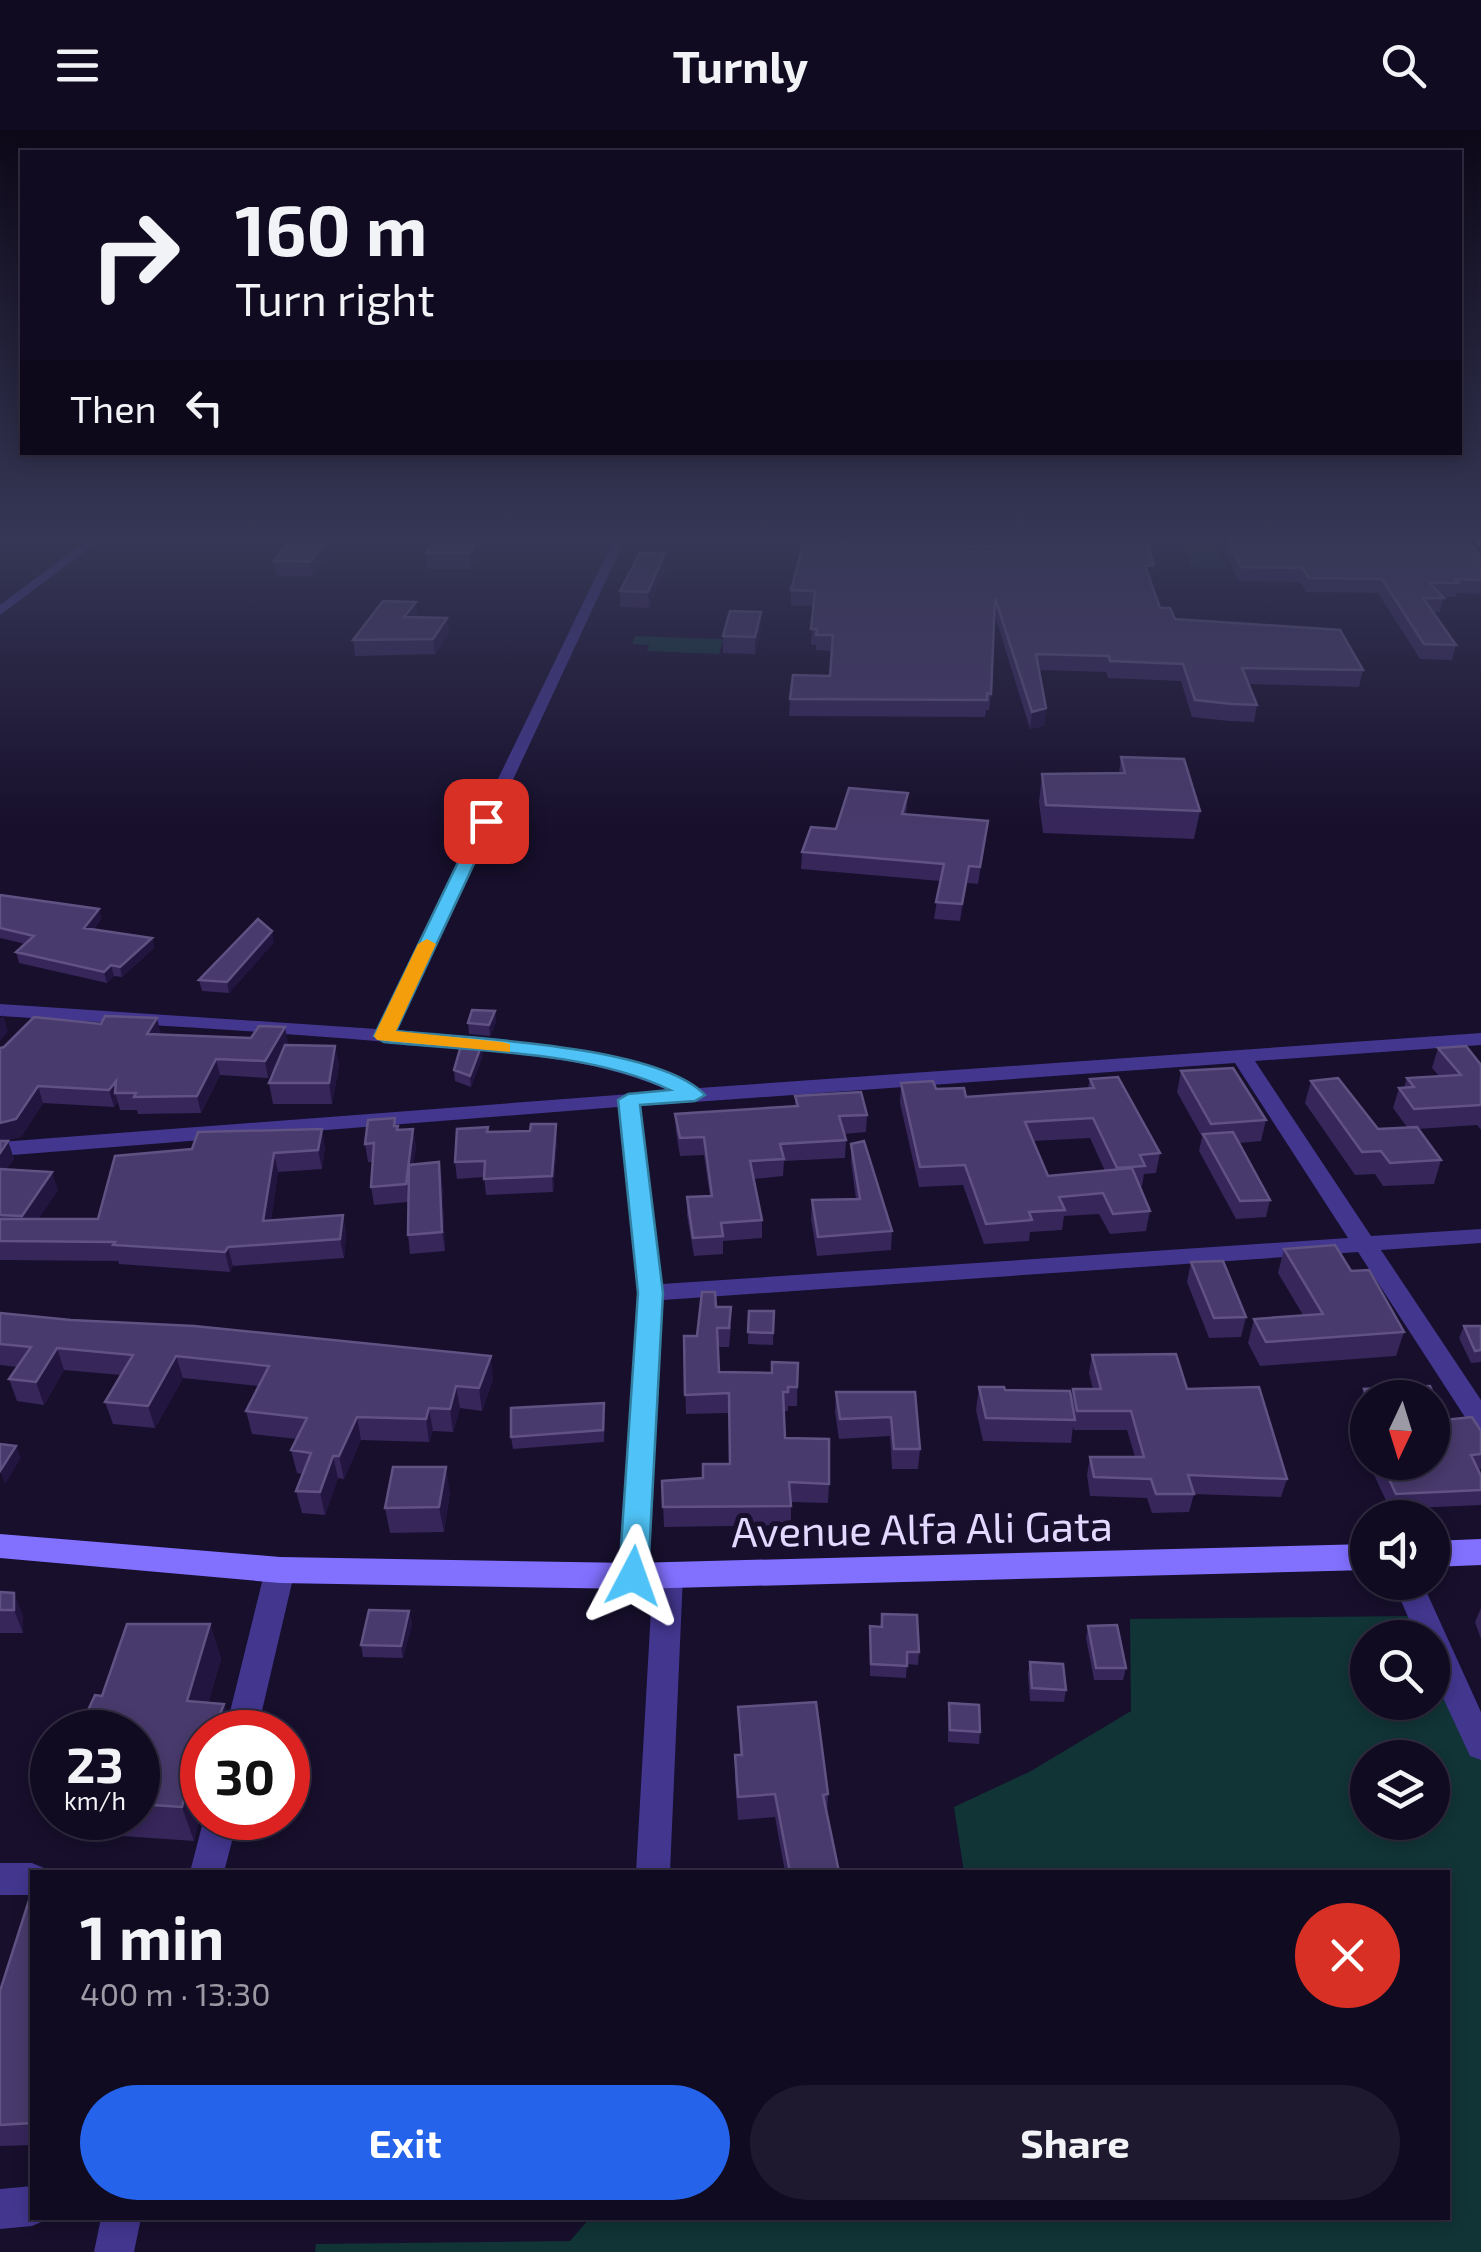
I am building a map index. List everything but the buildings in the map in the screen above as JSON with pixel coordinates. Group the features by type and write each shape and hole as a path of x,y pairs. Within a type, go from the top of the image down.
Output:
{"street":[{"path":"384,1036 575,634"},
{"path":"0,1010 384,1036 590,1058 656,1076 695,1095"},
{"path":"21,1035 42,1013"},
{"path":"0,1150 695,1095 1481,1040"},
{"path":"1240,1056 1481,1421"},
{"path":"628,1100 651,1293 633,1576"},
{"path":"651,1293 1481,1236"},
{"name":"Avenue Alfa Ali Gata","path":"0,1546 280,1570 633,1576 1350,1557"},
{"path":"1450,1553 1481,1552"},
{"path":"246,1710 280,1570"},
{"path":"653,1870 668,1575"},
{"path":"1450,1678 1481,1746"},
{"path":"208,1870 215,1840"},
{"path":"0,1879 30,1880"},
{"path":"0,2209 30,2206"},
{"path":"114,2252 122,2220"}],"green space":[{"path":"635,636 750,640 723,641 719,654 647,651 649,645 632,644"},
{"path":"1414,1616 1416,1620 1350,1620 1350,1720 1450,1720 1450,1688 1481,1752 1481,2252 315,2252 316,2244 570,2241 588,2220 1450,2220 1450,1870 964,1870 954,1807 1031,1771 1131,1711 1130,1619"}],"slow traffic":[{"path":"427,944 384,1036 502,1048"}],"route":[{"path":"486,821 384,1036 590,1058 656,1076 695,1095 628,1100 651,1293 633,1576"}]}
